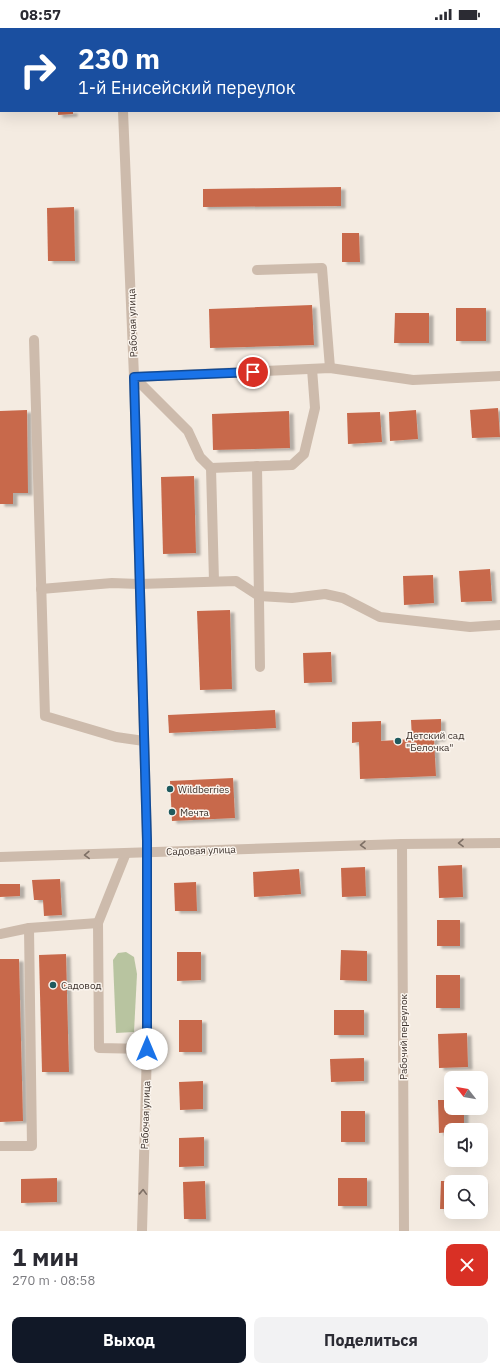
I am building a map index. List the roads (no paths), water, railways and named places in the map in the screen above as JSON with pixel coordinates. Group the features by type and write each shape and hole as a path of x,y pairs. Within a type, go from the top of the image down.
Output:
{"street":[{"name":"Рабочая улица","path":"124,112 134,377 147,852 147,1049 142,1231"},
{"path":"257,270 322,268 330,368"},
{"path":"34,340 45,716 116,737 144,742"},
{"path":"134,377 330,368 413,380 500,376"},
{"path":"211,468 292,465 304,454 315,408 312,369"},
{"path":"134,377 188,431 200,457 211,468 214,581"},
{"path":"257,466 260,667"},
{"path":"41,589 112,583 139,584 236,580 259,596 292,598 325,594 343,598 380,617 470,627 500,625"},
{"name":"Садовая улица","path":"0,857 500,842"},
{"name":"Рабочий переулок","path":"402,844 404,1231"},
{"path":"126,853 98,923 99,1048 147,1049"},
{"path":"0,934 29,928 98,923"},
{"path":"0,1146 32,1146 29,928"}],"place":[{"name":"Детский сад \"Белочка\"","path":"398,741"},
{"name":"Wildberries","path":"170,789"},
{"name":"Мечта","path":"172,812"},
{"name":"Садовод","path":"53,985"}]}
